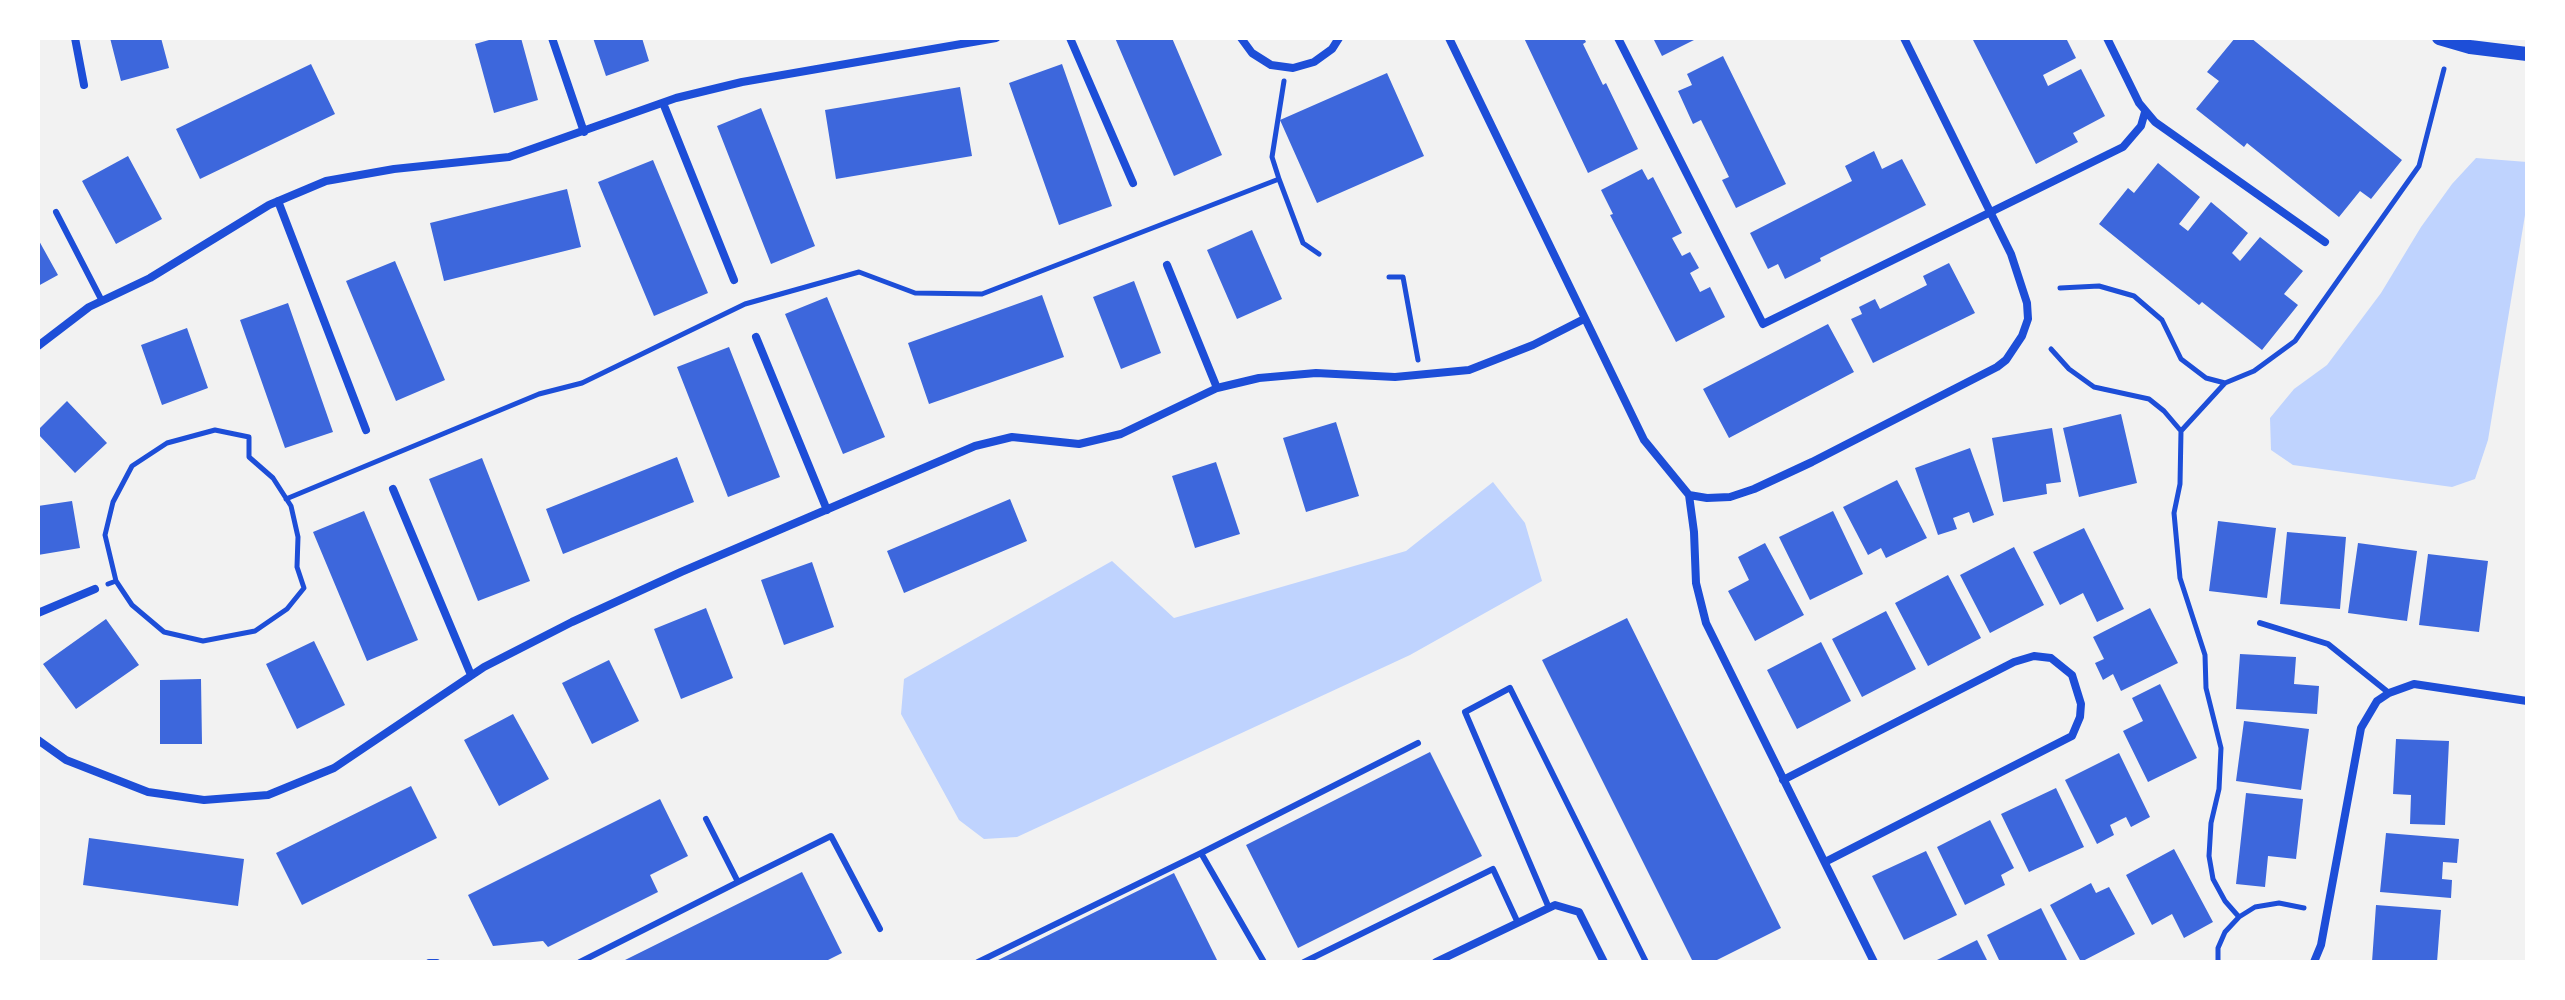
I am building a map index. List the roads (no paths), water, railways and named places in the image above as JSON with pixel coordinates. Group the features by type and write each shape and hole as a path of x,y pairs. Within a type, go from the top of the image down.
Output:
{"street":[{"path":"75,38 84,85"},
{"path":"552,38 584,132"},
{"path":"38,346 89,307 150,278 278,201 326,181 394,169 509,157 663,103 742,82 996,38"},
{"path":"1070,38 1133,183"},
{"path":"1241,38 1252,53 1271,65 1286,68 1314,62 1332,49 1339,38"},
{"path":"1449,38 1644,440 1689,495 1696,583 1706,623 1874,962"},
{"path":"1618,38 1763,324 2123,147 2141,126 2145,112"},
{"path":"1689,495 1730,497 1826,455 2006,360 2022,336 2028,319 2027,303 2011,254 1904,38"},
{"path":"2107,38 2145,112 2168,132 2325,242"},
{"path":"2439,38 2470,47 2527,54"},
{"path":"663,103 734,280"},
{"path":"278,201 366,430"},
{"path":"1167,265 1217,388"},
{"path":"38,740 66,760 148,792 204,800 268,795 334,768 471,675 572,622 975,446 1012,437 1079,444 1121,434 1217,388 1259,378 1316,373 1395,377 1469,370 1533,345 1584,319"},
{"path":"756,337 827,510"},
{"path":"393,489 471,675"},
{"path":"38,613 95,589"},
{"path":"1783,780 2014,662 2034,656 2051,658 2072,675 2081,704 2080,717 2072,736 1825,862"},
{"path":"2314,962 2321,945 2361,728 2377,701 2414,684 2527,701"},
{"path":"1436,962 1555,905 1579,912 1604,962"}],"lane":[{"path":"56,212 102,301"},
{"path":"2260,623 2328,644 2389,693"},
{"path":"1549,908 1465,712 1510,688 1646,962"},
{"path":"978,962 1418,743"},
{"path":"706,819 738,882"},
{"path":"580,962 831,836 880,929"},
{"path":"1201,853 1264,962"},
{"path":"1304,962 1493,869 1518,923"},
{"path":"429,962 437,962"}],"water":[{"path":"2476,158 2527,162 2527,203 2488,440 2475,479 2452,487 2293,465 2271,450 2270,418 2294,389 2327,365 2381,293 2421,227 2452,184"},
{"path":"1493,482 1525,523 1542,581 1410,655 1017,837 984,839 959,820 901,714 904,679 1112,561 1174,618 1406,551"}]}
